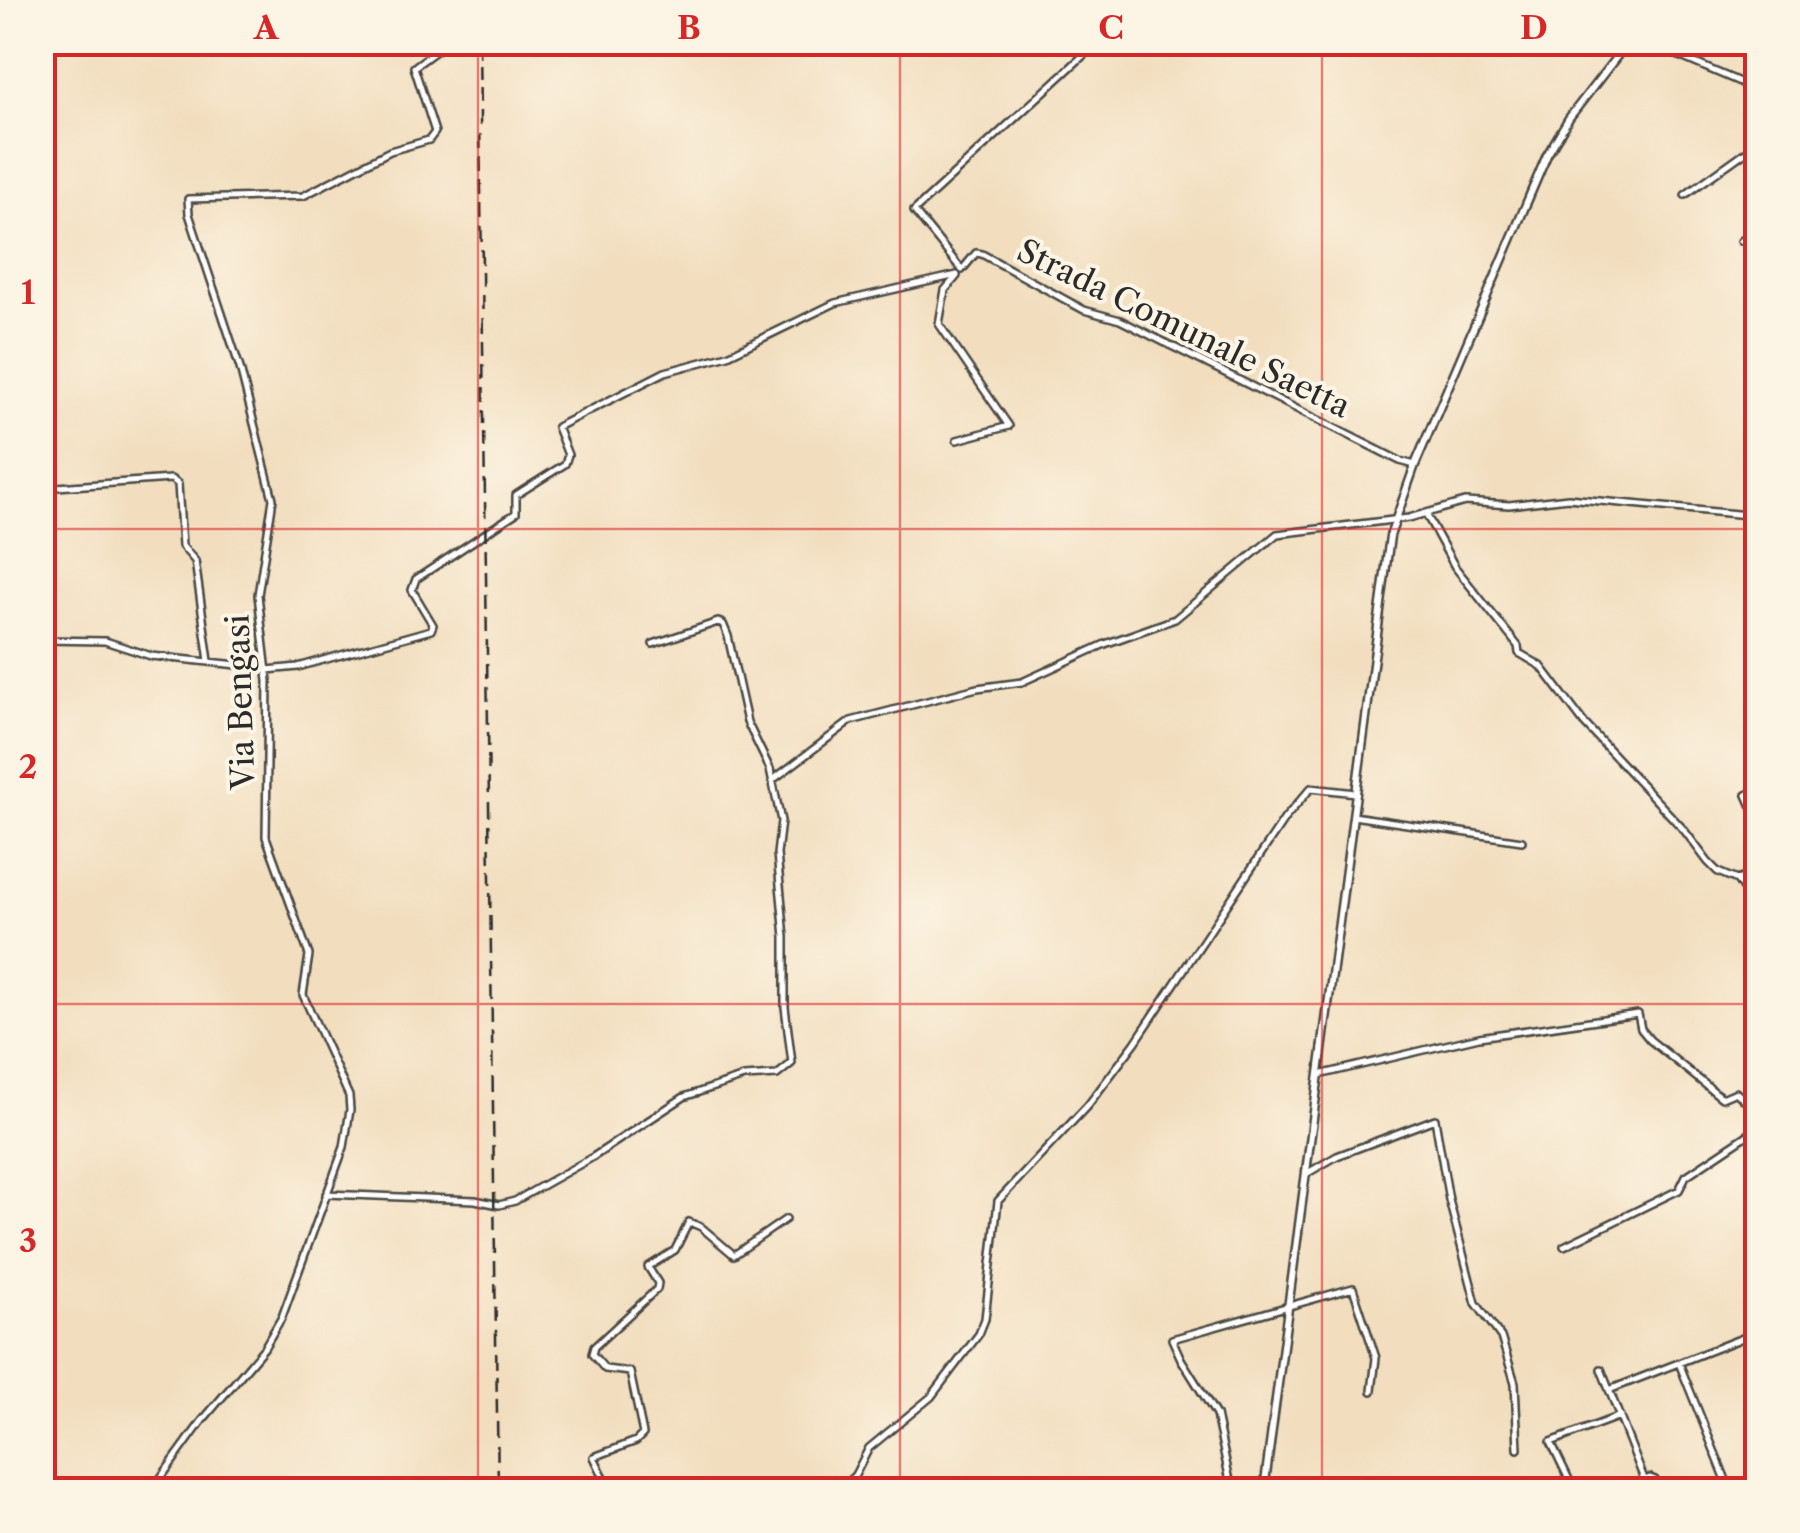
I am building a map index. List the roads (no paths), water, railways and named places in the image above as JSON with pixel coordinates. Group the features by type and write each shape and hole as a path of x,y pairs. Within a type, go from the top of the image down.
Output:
{"street":[{"name":"Via Bengasi","path":"152,1490 202,1421 264,1348 282,1317 344,1147 350,1110 349,1096 303,995 310,955 266,837 267,669 258,594 273,499 240,368 189,214 188,200 303,196 390,151 429,140 435,132 414,67 448,42"},
{"path":"960,272 914,208 961,171 1098,42"},
{"path":"1646,42 1742,84 1758,103"},
{"path":"1264,1490 1394,518 1547,156 1568,118 1622,45"},
{"path":"1685,195 1758,143"},
{"path":"1741,241 1758,229"},
{"name":"Strada Comunale Saetta","path":"960,272 976,254 982,254 1084,310 1120,320 1400,461 1415,465"},
{"path":"956,440 1009,426 939,324 945,290 960,272"},
{"path":"42,640 105,641 151,656 267,669 298,667 432,630 412,590 416,579 516,513 516,495 565,464 568,455 557,427 666,372 728,354 835,303 960,272"},
{"path":"42,488 171,479 178,484 182,546 195,561 209,661"},
{"path":"774,779 862,716 977,688 1022,682 1104,644 1175,619 1278,534 1427,515 1465,502 1509,505 1581,498 1758,516"},
{"path":"1427,515 1450,558 1518,646 1519,653 1541,666 1584,723 1718,872 1737,880 1749,898"},
{"path":"326,1194 475,1200 499,1205 515,1201 684,1096 731,1080 776,1076 786,1070 793,1054 785,1007 777,854 781,821 774,779 747,722 724,624 718,622 654,644"},
{"path":"841,1490 855,1475 869,1448 931,1397 980,1334 998,1201 1088,1105 1135,1043 1286,818 1311,788 1356,793"},
{"path":"1758,788 1747,794 1758,820"},
{"path":"1353,816 1522,842"},
{"path":"1737,880 1758,872"},
{"path":"1319,1074 1480,1037 1638,1014 1644,1034 1698,1076 1708,1089 1722,1098 1736,1092 1758,1114"},
{"path":"1306,1174 1337,1156 1435,1120 1449,1200 1478,1308 1503,1340 1515,1383 1518,1449"},
{"path":"1564,1246 1679,1190 1686,1176 1758,1128"},
{"path":"610,1490 594,1457 636,1441 643,1434 630,1372 605,1369 592,1354 594,1347 656,1288 658,1282 648,1267 675,1250 689,1222 701,1227 734,1255 786,1219"},
{"path":"1232,1490 1216,1415 1172,1339 1353,1288 1376,1358 1372,1391"},
{"path":"1609,1390 1758,1332"},
{"path":"1679,1363 1730,1490"},
{"path":"1601,1369 1644,1479"},
{"path":"1574,1490 1551,1442 1620,1416"},
{"path":"1616,1490 1652,1478 1658,1490"}],"railway":[{"path":"479,42 498,1490"}]}
